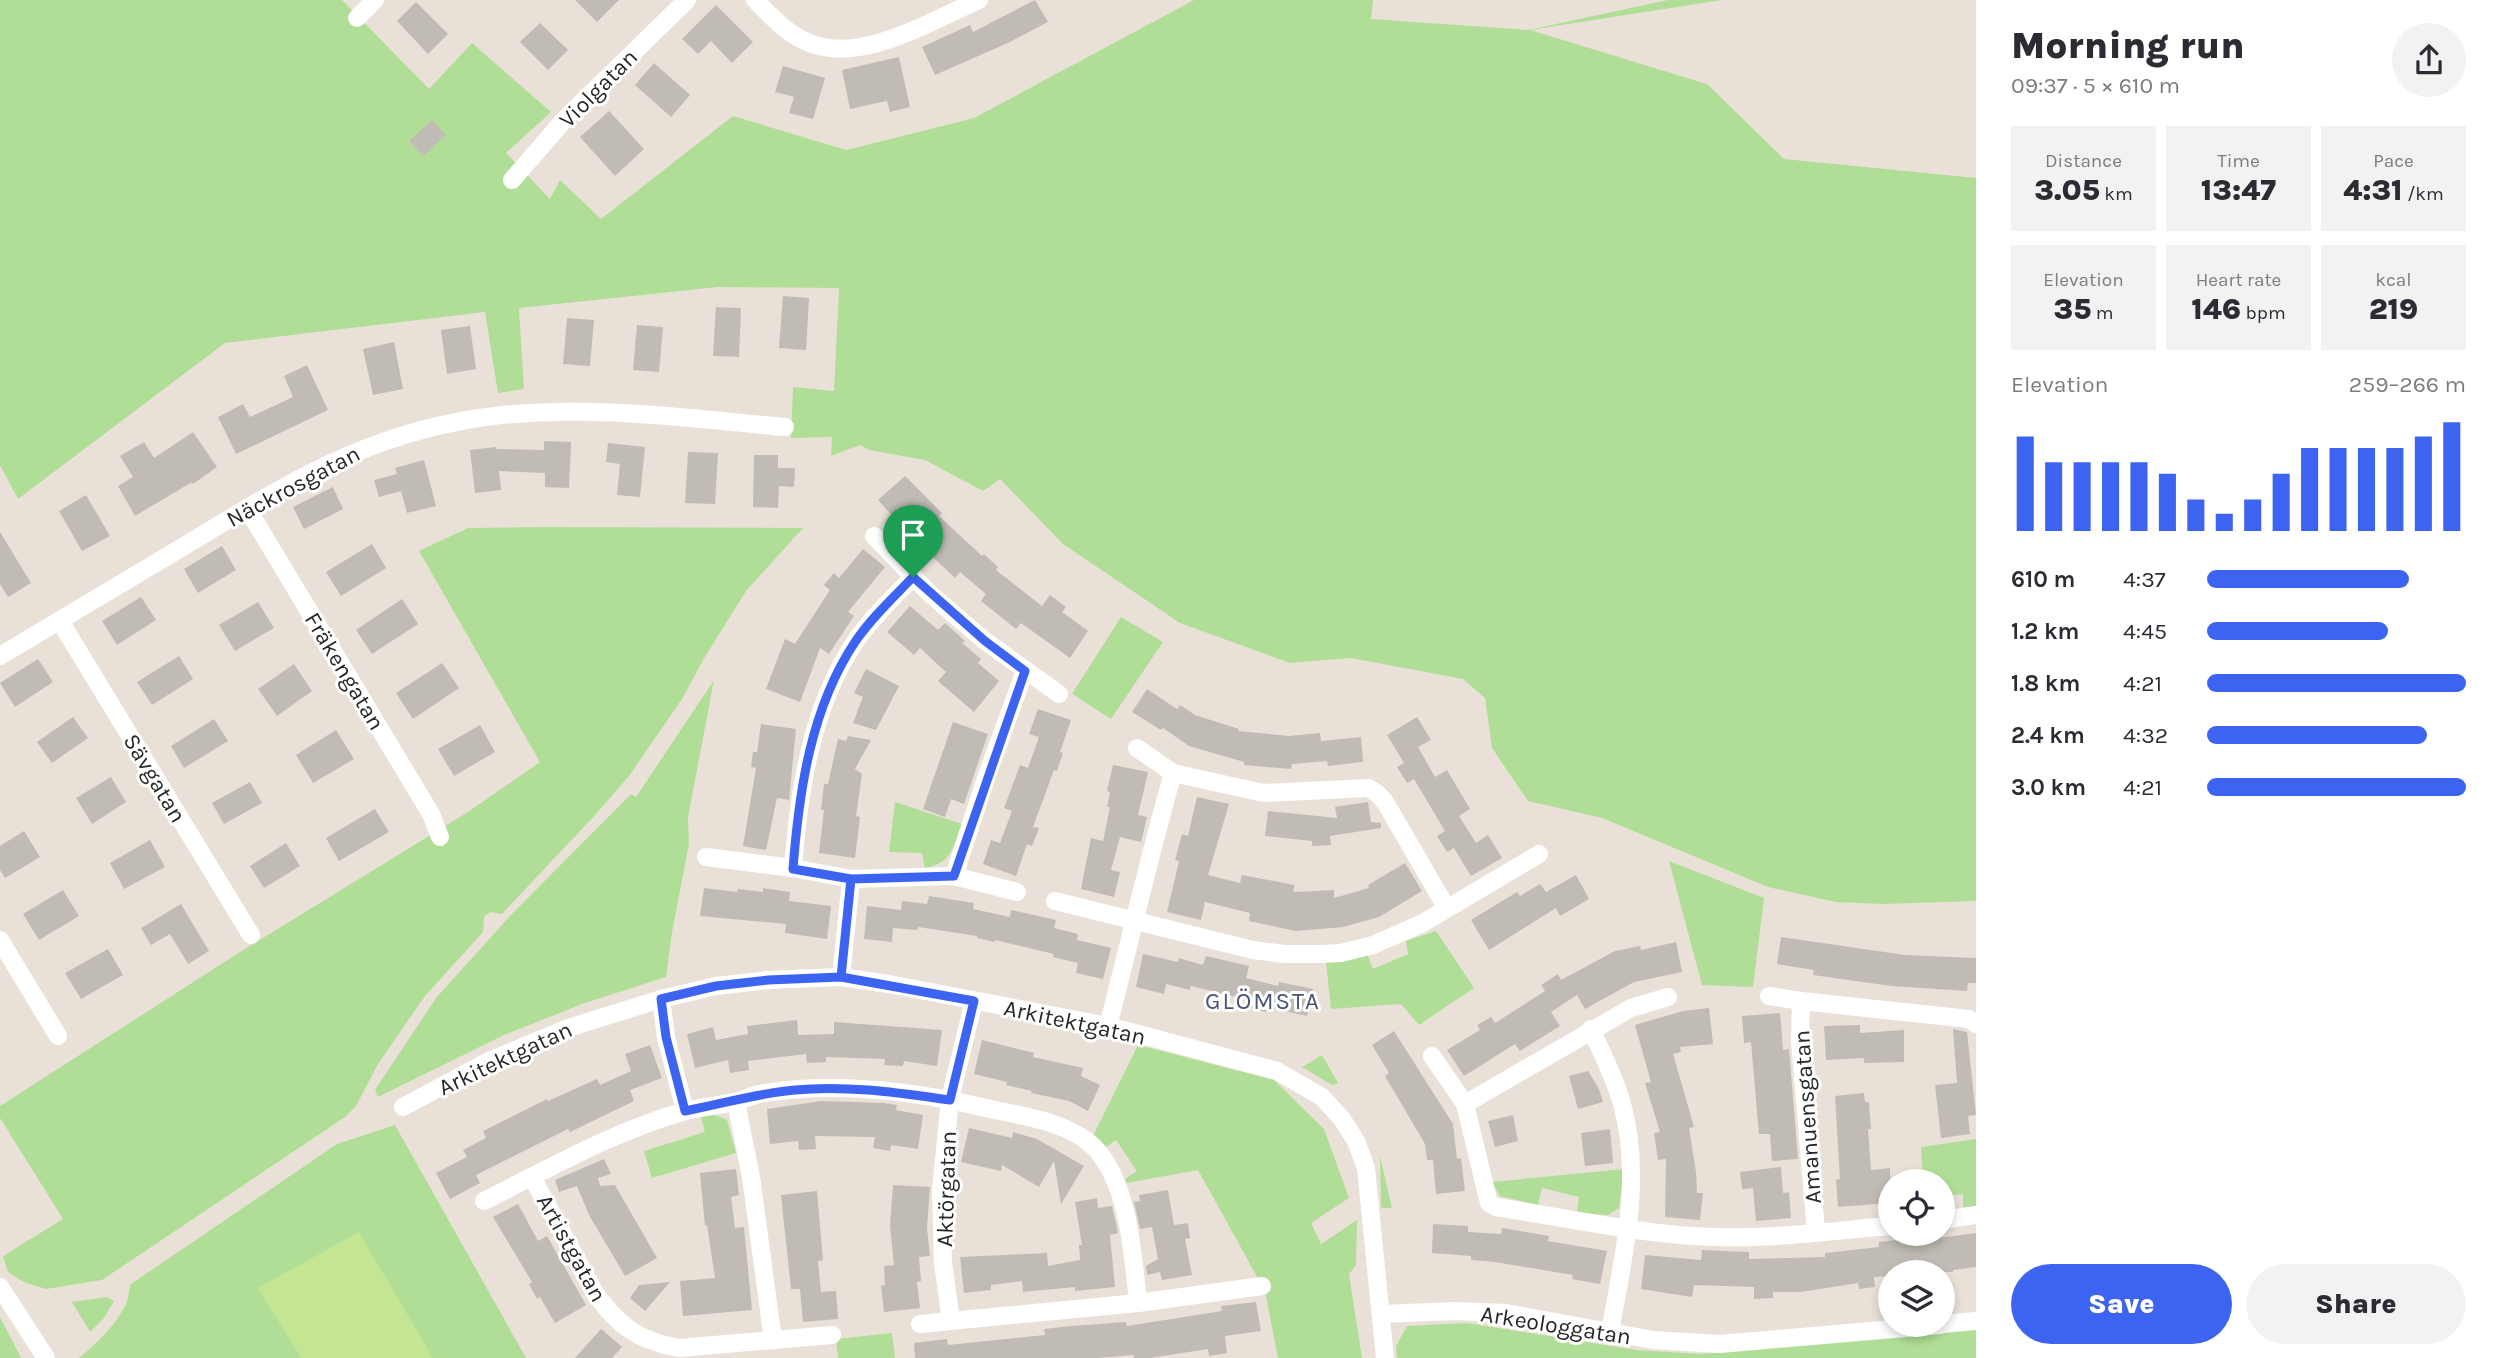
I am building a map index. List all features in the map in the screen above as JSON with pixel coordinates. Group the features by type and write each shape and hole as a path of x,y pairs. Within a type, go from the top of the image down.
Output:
{"street":[{"path":"357,18 375,0"},
{"name":"Violgatan","path":"512,180 565,120 687,0"},
{"path":"755,0 784,28 805,41 826,49 846,50 887,40 979,0"},
{"name":"Näckrosgatan","path":"0,656 317,468 397,436 510,414 581,412 668,416 785,427"},
{"name":"Fräkengatan","path":"247,508 431,814 440,837"},
{"path":"874,536 913,577 985,641 1059,694"},
{"path":"793,869 796,827 820,712 856,641 877,614 913,577"},
{"name":"Sävgatan","path":"60,621 251,935"},
{"path":"954,876 1025,671"},
{"path":"1137,748 1173,773 1263,793 1368,788 1385,802 1446,907"},
{"path":"1108,1026 1150,854 1173,773"},
{"path":"1055,901 1253,950 1284,954 1341,953 1373,945 1423,923 1539,854"},
{"path":"706,857 851,879 954,876 1017,892"},
{"path":"841,977 851,879"},
{"path":"0,940 58,1036"},
{"name":"Arkitektgatan","path":"403,1107 489,1061 568,1028 661,999 729,984 841,977 1108,1026 1278,1071 1325,1101 1342,1119 1356,1141 1366,1168 1385,1358"},
{"name":"Amanuensgatan","path":"1769,996 1969,1018 1976,1024"},
{"path":"1432,1056 1465,1104 1591,1029 1631,1008 1668,997"},
{"path":"661,999 666,1037 685,1111"},
{"name":"Aktörgatan","path":"951,1321 943,1263 941,1190 950,1100 974,1001"},
{"name":"Amanuensgatan","path":"1801,1001 1800,1041 1816,1233"},
{"path":"1591,1029 1613,1075 1628,1129 1631,1155 1628,1228 1609,1332"},
{"name":"Aktörgatan","path":"841,1088 950,1100 1041,1120 1075,1134 1094,1148 1117,1185 1124,1206 1138,1303"},
{"name":"Artistgatan","path":"484,1201 609,1140 685,1111 736,1102 757,1095 841,1088"},
{"path":"736,1102 751,1177 773,1340"},
{"name":"Amanuensgatan","path":"1465,1104 1489,1203 1496,1207 1628,1228 1710,1237 1774,1237 1878,1227"},
{"name":"Artistgatan","path":"532,1177 595,1293 607,1310 638,1336 657,1344 679,1348 832,1335"},
{"path":"1955,1218 1976,1215"},
{"path":"920,1324 1138,1303 1262,1286"},
{"path":"0,1287 46,1358"},
{"name":"Arkeologgatan","path":"1382,1314 1455,1311 1506,1313 1674,1342 1730,1343 1878,1330"},
{"name":"Arkeologgatan","path":"1955,1323 1976,1321"}],"green space":[{"path":"0,0 342,0 429,89 472,43 551,112 506,153 550,199 560,180 601,219 733,116 846,150 974,118 1194,0 1373,0 1371,19 1528,30 1668,0 1722,0 1530,30 1707,84 1784,159 1976,178 1976,901 1883,904 1836,902 1768,887 1602,818 1528,801 1492,748 1485,698 1463,679 1351,658 1290,663 1180,623 1063,544 1000,479 983,491 925,460 869,450 860,445 831,456 832,437 791,438 793,387 834,391 839,288 718,287 519,308 524,389 498,393 485,312 225,343 18,499 0,465"},
{"path":"468,528 803,528 746,591 682,699 629,776 502,914 490,912 484,917 483,932 425,996 378,1064 356,1106 345,1117 102,1280 46,1289 24,1282 8,1272 3,1256 63,1219 0,1118 0,1106 237,954 468,812 540,762 419,551"},
{"path":"1121,617 1163,642 1111,719 1072,694"},
{"path":"714,680 688,817 689,844 666,977 582,1004 504,1035 378,1097 375,1090 436,998 511,915 631,794 636,797"},
{"path":"895,802 962,824 946,858 925,868 922,853 889,852"},
{"path":"1669,861 1764,898 1753,987 1702,985"},
{"path":"1436,931 1474,988 1419,1025 1401,1004 1331,1009 1326,962 1367,954 1373,969 1408,954 1406,941"},
{"path":"1138,1045 1274,1080 1324,1129 1349,1198 1311,1223 1321,1244 1357,1220 1356,1265 1349,1274 1362,1358 1278,1358 1265,1291 1198,1170 1126,1183 1125,1179 1137,1171 1116,1140 1104,1148 1091,1140"},
{"path":"1322,1055 1338,1083 1332,1085 1302,1067"},
{"path":"712,1114 727,1120 736,1153 652,1178 644,1151 705,1132 701,1117"},
{"path":"395,1125 526,1358 79,1358 116,1321 126,1304 131,1284 337,1144"},
{"path":"1976,1139 1976,1206 1963,1208 1963,1194 1955,1195 1955,1169 1922,1169 1921,1147"},
{"path":"1380,1156 1392,1208 1381,1208"},
{"path":"1624,1169 1619,1208 1608,1215 1577,1213 1579,1197 1542,1188 1538,1205 1500,1196 1492,1182"},
{"path":"359,1232 433,1358 301,1358 258,1288"},
{"path":"107,1297 114,1301 104,1318 90,1332 72,1302"},
{"path":"0,1317 21,1358 0,1358"},
{"path":"1467,1323 1636,1350 1702,1354 1878,1335 1878,1337 1955,1337 1955,1326 1976,1324 1976,1358 1397,1358 1396,1346 1407,1326"},
{"path":"892,1333 895,1358 838,1358 836,1339"}],"building":[{"path":"575,0 619,0 597,22"},
{"path":"1035,0 1048,22 935,75 922,47 970,25 973,32"},
{"path":"416,2 448,34 428,54 397,21"},
{"path":"716,5 753,42 732,63 711,41 698,54 682,39"},
{"path":"540,23 568,50 548,70 520,42"},
{"path":"899,57 910,107 890,112 887,101 850,109 842,70"},
{"path":"654,63 690,95 671,117 635,85"},
{"path":"783,66 825,78 813,119 789,113 794,97 775,92"},
{"path":"609,111 644,149 615,176 580,137"},
{"path":"432,120 446,135 423,156 409,141"},
{"path":"783,296 809,298 806,350 779,348"},
{"path":"716,307 741,308 739,357 713,356"},
{"path":"567,318 594,320 590,366 563,364"},
{"path":"637,325 663,327 659,372 633,370"},
{"path":"470,326 476,369 447,374 441,330"},
{"path":"394,342 403,389 373,395 363,349"},
{"path":"307,365 328,410 236,454 218,417 243,404 250,417 293,397 284,376"},
{"path":"193,432 217,467 193,484 192,482 135,516 118,486 133,477 120,456 144,442 154,458"},
{"path":"544,441 571,442 569,488 545,487 545,473 499,471 501,490 475,493 470,450 496,447 544,450"},
{"path":"608,443 645,447 640,497 617,495 620,464 606,462"},
{"path":"688,452 718,453 715,504 685,503"},
{"path":"754,455 778,455 778,468 795,468 794,487 779,486 778,508 753,507"},
{"path":"424,460 436,506 407,513 401,491 379,497 374,480 397,474 395,468"},
{"path":"905,476 942,513 939,516 982,556 984,554 998,567 996,570 1042,606 1050,595 1066,607 1062,612 1088,631 1070,658 1021,623 1016,629 981,601 986,594 960,572 955,578 920,545 927,538 904,513 896,520 878,500"},
{"path":"333,487 343,509 304,529 293,507"},
{"path":"86,495 110,536 82,551 59,511"},
{"path":"0,532 31,583 8,597 0,584"},
{"path":"372,544 386,568 341,596 326,572"},
{"path":"222,546 236,570 198,593 184,569"},
{"path":"863,549 885,567 848,612 854,616 829,654 820,648 800,702 766,689 785,639 795,644 830,590 824,585 834,573 839,578"},
{"path":"141,597 156,620 117,645 102,621"},
{"path":"402,599 418,624 372,654 356,630"},
{"path":"258,602 274,628 235,651 219,625"},
{"path":"910,606 938,630 945,623 965,641 962,643 981,659 978,663 999,681 974,712 938,681 946,672 920,648 914,655 887,632"},
{"path":"179,656 193,679 152,705 137,682"},
{"path":"38,659 53,682 15,707 0,683"},
{"path":"442,663 459,688 413,719 396,693"},
{"path":"294,664 312,691 277,716 258,689"},
{"path":"866,669 899,686 876,730 853,723 863,697 854,693"},
{"path":"1147,689 1177,709 1180,705 1195,715 1239,729 1238,731 1289,736 1320,733 1321,741 1361,737 1363,762 1328,766 1327,761 1292,764 1291,769 1244,765 1244,762 1189,746 1163,728 1161,730 1132,712"},
{"path":"1038,709 1071,720 1060,752 1063,753 1057,771 1054,770 1033,827 1039,828 1032,846 1027,844 1016,876 983,864 991,840 1000,843 1012,811 1004,808 1020,765 1028,768 1039,737 1029,734"},
{"path":"73,717 88,738 52,763 37,742"},
{"path":"1417,717 1431,740 1418,747 1435,777 1447,770 1470,809 1459,816 1476,843 1488,835 1502,858 1471,876 1454,848 1447,852 1437,836 1445,831 1414,779 1407,783 1397,767 1404,763 1387,735"},
{"path":"214,719 228,741 184,768 171,746"},
{"path":"953,722 988,734 964,804 951,799 945,817 923,809"},
{"path":"761,724 796,729 789,800 777,798 766,850 743,846 756,768 751,767 753,752 757,752"},
{"path":"480,725 495,752 454,776 438,749"},
{"path":"336,730 354,759 313,783 296,755"},
{"path":"848,736 871,740 855,769 862,774 856,816 860,817 855,858 819,853 824,784 828,784 838,739 846,741"},
{"path":"1113,765 1148,772 1138,815 1147,817 1141,842 1120,837 1111,870 1120,872 1114,897 1081,889 1091,838 1103,841 1110,807 1107,807 1110,792 1107,791"},
{"path":"111,777 126,802 92,824 76,798"},
{"path":"250,782 262,803 224,824 212,803"},
{"path":"1197,797 1229,804 1208,875 1240,883 1242,875 1295,885 1293,892 1334,890 1334,898 1369,888 1368,885 1405,863 1422,891 1379,917 1343,927 1296,931 1249,921 1250,913 1205,902 1201,920 1167,912 1179,861 1175,860 1182,834 1188,836"},
{"path":"1368,802 1371,822 1381,823 1381,828 1330,836 1331,845 1312,846 1312,841 1265,836 1268,811 1337,818 1335,807"},
{"path":"375,809 389,832 339,861 326,838"},
{"path":"24,831 40,857 5,878 0,870 0,846"},
{"path":"150,840 165,867 124,889 110,863"},
{"path":"286,843 300,866 264,888 250,866"},
{"path":"1576,875 1589,899 1560,916 1556,908 1489,950 1471,920 1517,892 1520,896 1540,884 1546,892"},
{"path":"704,888 763,892 763,888 790,892 789,901 831,906 827,939 785,933 786,924 700,916"},
{"path":"63,890 79,916 39,940 23,914"},
{"path":"929,896 974,903 973,909 1010,917 1011,910 1056,920 1054,928 1078,934 1077,940 1111,948 1103,979 1076,973 1078,963 1053,957 1054,954 977,936 918,927 917,930 893,928 892,942 864,939 867,906 901,910 902,901 927,904"},
{"path":"181,904 209,951 188,964 170,934 151,945 141,928"},
{"path":"1781,937 1905,955 1976,958 1976,983 1968,983 1967,991 1891,986 1813,975 1814,970 1777,964"},
{"path":"1676,942 1682,972 1634,982 1585,1009 1577,995 1551,1012 1560,1026 1520,1051 1515,1044 1464,1076 1447,1050 1480,1030 1477,1025 1491,1017 1495,1023 1545,991 1541,985 1558,974 1561,980 1615,951 1640,946 1641,950"},
{"path":"108,949 123,975 81,999 65,973"},
{"path":"1143,954 1178,962 1179,958 1203,965 1206,956 1249,966 1246,978 1278,986 1279,982 1313,989 1307,1016 1267,1007 1266,1012 1247,1007 1249,1000 1191,986 1190,990 1166,984 1164,994 1136,987"},
{"path":"1709,1008 1713,1044 1680,1047 1681,1052 1673,1054 1694,1127 1689,1128 1697,1193 1703,1193 1700,1220 1665,1217 1666,1159 1658,1160 1654,1133 1660,1132 1645,1083 1651,1082 1635,1025 1683,1011"},
{"path":"1780,1013 1783,1050 1789,1049 1798,1159 1772,1161 1770,1134 1759,1134 1751,1042 1744,1043 1742,1016"},
{"path":"797,1020 798,1035 834,1034 834,1022 942,1030 937,1066 904,1061 903,1066 884,1065 885,1059 826,1057 826,1062 807,1063 806,1054 748,1061 749,1070 730,1073 728,1060 695,1068 687,1034 713,1027 716,1040 748,1034 747,1026"},
{"path":"1860,1025 1860,1033 1904,1030 1904,1062 1864,1063 1864,1058 1826,1060 1824,1026"},
{"path":"1953,1029 1967,1032 1976,1115 1968,1116 1970,1134 1941,1138 1935,1085 1957,1083"},
{"path":"1394,1031 1453,1124 1457,1159 1461,1158 1465,1191 1436,1194 1433,1160 1427,1160 1425,1144 1385,1076 1389,1073 1372,1045"},
{"path":"982,1040 1034,1053 1033,1057 1083,1068 1081,1076 1100,1085 1088,1111 1069,1101 1031,1093 1032,1091 1006,1085 1007,1082 974,1074"},
{"path":"650,1045 662,1078 630,1090 634,1101 570,1132 568,1129 476,1175 480,1183 450,1199 436,1173 467,1157 463,1150 486,1138 483,1131 547,1099 548,1101 597,1079 600,1085 631,1071 625,1054"},
{"path":"1588,1071 1603,1102 1578,1109 1569,1076"},
{"path":"1864,1093 1865,1102 1869,1102 1871,1170 1878,1169 1878,1204 1838,1207 1836,1180 1840,1179 1835,1096"},
{"path":"821,1101 884,1103 897,1105 896,1110 923,1115 918,1149 891,1145 890,1151 873,1148 875,1137 815,1136 816,1149 799,1150 798,1141 770,1144 767,1109"},
{"path":"1513,1115 1518,1141 1495,1147 1488,1121"},
{"path":"969,1128 1012,1138 1013,1132 1037,1139 1084,1166 1061,1204 1054,1161 1039,1187 1002,1165 1001,1171 961,1162"},
{"path":"1610,1129 1613,1163 1585,1166 1581,1133"},
{"path":"604,1159 611,1174 598,1178 600,1186 615,1185 657,1258 625,1276 589,1215 577,1186 559,1192 555,1180"},
{"path":"1781,1167 1783,1193 1789,1192 1791,1218 1756,1221 1753,1188 1742,1189 1740,1172"},
{"path":"736,1169 739,1195 731,1197 735,1228 744,1227 752,1310 683,1316 680,1281 715,1278 707,1225 705,1226 700,1173"},
{"path":"893,1185 930,1187 927,1228 930,1256 919,1257 921,1281 917,1282 920,1308 884,1312 881,1286 885,1285 884,1266 894,1265 890,1226"},
{"path":"1168,1190 1174,1225 1188,1223 1190,1238 1185,1239 1192,1275 1162,1280 1160,1272 1147,1275 1146,1266 1158,1259 1152,1227 1140,1229 1134,1202 1140,1201 1139,1195"},
{"path":"817,1191 823,1260 818,1261 821,1292 836,1291 838,1319 803,1322 800,1289 791,1289 781,1195"},
{"path":"1097,1198 1098,1208 1112,1206 1116,1223 1118,1233 1110,1235 1115,1287 1075,1291 1075,1287 1023,1292 1022,1281 991,1285 991,1290 964,1293 960,1257 1047,1253 1048,1266 1080,1260 1079,1245 1082,1245 1075,1202"},
{"path":"518,1204 538,1241 547,1236 586,1305 555,1323 540,1297 537,1299 529,1284 532,1282 493,1217"},
{"path":"1433,1224 1468,1226 1468,1232 1501,1234 1502,1228 1549,1236 1548,1241 1607,1251 1600,1284 1572,1279 1573,1275 1471,1260 1471,1256 1432,1253"},
{"path":"1976,1233 1976,1267 1955,1270 1955,1260 1878,1260 1875,1287 1859,1289 1858,1283 1801,1292 1773,1292 1773,1298 1754,1299 1754,1287 1694,1285 1692,1297 1641,1289 1645,1255 1701,1260 1702,1250 1749,1252 1749,1259 1825,1257 1825,1253 1879,1246 1955,1246 1955,1236"},
{"path":"670,1282 645,1311 630,1298 639,1285"},
{"path":"1256,1302 1261,1331 1225,1336 1227,1353 1209,1356 1208,1349 1150,1358 1134,1358 1134,1355 1097,1358 915,1358 914,1343 947,1339 948,1345 1045,1335 1044,1329 1071,1326 1126,1322 1127,1326 1222,1311 1221,1306"},
{"path":"601,1329 622,1347 612,1358 575,1358"}],"district":[{"name":"GLÖMSTA","path":"1263,1001"}],"route":[{"path":"913,577 877,614 856,641 835,676 820,712 796,827 793,869 851,879 841,977 768,980 716,986 661,999 666,1037 685,1111 736,1102 757,1095 841,1088 950,1100 974,1001 841,977 851,879 954,876 1025,671 985,641 913,577"}]}
